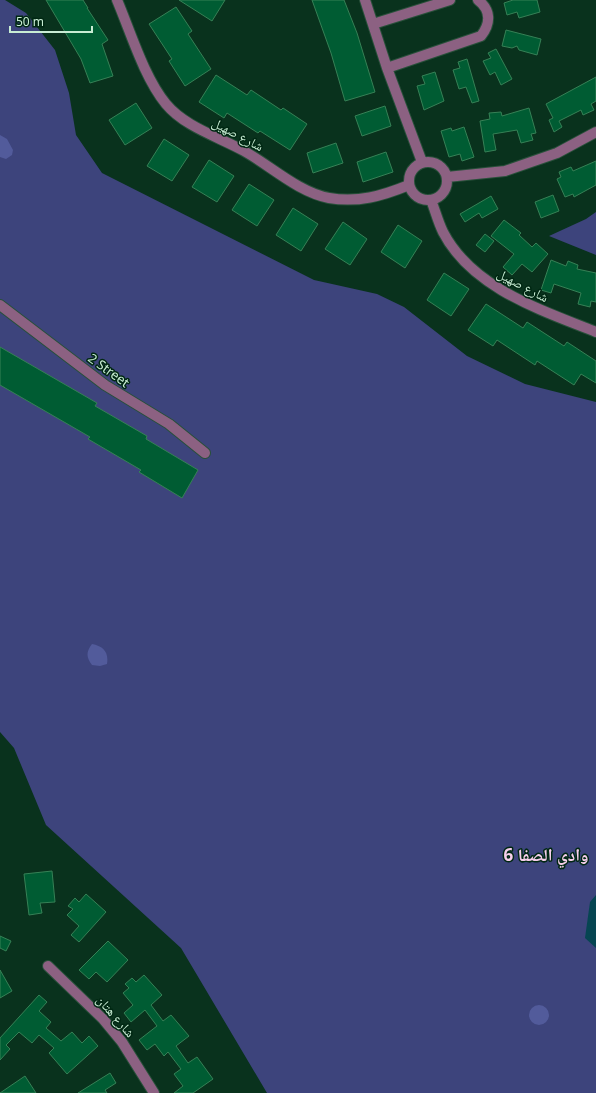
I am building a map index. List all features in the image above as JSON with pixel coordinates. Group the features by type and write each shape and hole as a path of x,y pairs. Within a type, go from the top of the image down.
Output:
{"street":[{"name":"شارع صهيل","path":"117,0 156,91 167,106 181,118 244,151 308,190 328,198 348,200 368,199 409,186"},
{"path":"365,0 387,68 422,162"},
{"path":"373,24 450,0"},
{"path":"387,68 482,36 487,28 489,20 488,11 478,0"},
{"path":"446,177 505,171 557,153 596,132"},
{"path":"428,161 440,166 446,177 445,189 437,198 431,200 420,198 415,195 409,186 408,180 412,169 422,162 428,161"},
{"name":"شارع صهيل","path":"431,200 443,232 462,257 490,284 510,296 532,306 596,332"},
{"name":"2 Street","path":"0,305 105,385 169,424 205,453"},
{"name":"شارع هتان","path":"48,966 103,1019 126,1048 154,1093"}],"shaded area":[{"path":"0,0 5,0 26,13 55,50 69,93 76,135 102,173 314,280 377,294 404,307 467,356 525,384 596,402 596,1093 267,1093 181,948 46,825 14,748 0,732"},
{"path":"0,135 7,139 13,150 12,155 6,159 0,157"},
{"path":"596,212 596,255 549,236 586,219"},
{"path":"92,644 99,646 104,650 107,656 107,664 100,666 92,665 88,654"},
{"path":"596,895 596,948 585,938 590,902"},
{"path":"539,1005 546,1008 549,1015 546,1022 539,1025 532,1022 529,1015 532,1008"}],"building":[{"path":"46,0 83,0 108,40 102,44 113,76 90,83 81,59"},
{"path":"179,0 225,0 212,21"},
{"path":"312,0 344,0 357,33 375,92 345,101 331,53"},
{"path":"513,0 537,0 540,12 519,18 517,12 507,15 504,3"},
{"path":"176,7 192,31 188,34 211,69 185,86 169,61 172,59 149,24"},
{"path":"506,30 541,39 537,55 519,50 517,46 512,48 502,46"},
{"path":"496,49 512,79 501,85 495,72 490,75 483,61 491,58 488,53"},
{"path":"467,59 479,101 472,103 466,87 459,89 453,70 460,68 458,62"},
{"path":"435,72 444,101 424,110 417,86 425,84 422,76"},
{"path":"216,75 247,95 251,90 281,110 283,108 307,124 290,150 260,131 258,133 227,113 224,118 199,102"},
{"path":"596,77 596,101 591,104 594,110 583,115 581,110 559,121 562,127 554,132 549,120 553,118 546,104"},
{"path":"136,103 152,128 125,145 109,120"},
{"path":"385,106 391,126 362,136 355,116"},
{"path":"529,108 536,133 531,134 533,140 521,143 517,130 493,134 496,150 485,152 480,121 490,119 489,113 501,112 502,116"},
{"path":"464,127 474,157 462,161 460,154 449,157 441,131 451,128 452,131"},
{"path":"164,139 189,155 172,181 147,166"},
{"path":"336,143 343,163 313,173 307,153"},
{"path":"386,152 393,172 363,182 357,162"},
{"path":"209,160 234,176 217,202 192,187"},
{"path":"596,161 596,185 574,197 573,194 565,197 557,179 561,177 559,172 571,167 573,171"},
{"path":"249,184 274,200 257,226 232,210"},
{"path":"553,195 559,211 541,218 535,202"},
{"path":"491,196 498,209 482,218 479,213 465,222 460,214"},
{"path":"293,208 318,224 301,251 276,235"},
{"path":"504,220 521,233 519,235 532,247 536,243 548,254 532,272 522,264 512,275 503,267 514,254 491,236"},
{"path":"343,222 367,239 350,265 325,249"},
{"path":"398,225 422,241 405,268 381,252"},
{"path":"485,234 494,241 485,252 476,245"},
{"path":"551,260 566,266 568,261 578,265 577,269 596,273 596,302 591,301 590,307 578,304 581,293 554,284 551,293 541,290"},
{"path":"444,273 469,289 451,316 427,300"},
{"path":"486,304 523,328 527,322 564,346 567,342 596,361 596,383 581,374 574,385 537,361 535,365 497,340 493,346 468,330"},
{"path":"0,347 97,403 95,406 147,436 146,439 198,470 182,498 139,472 141,470 88,439 90,437 0,385"},
{"path":"52,871 55,902 40,903 42,913 29,915 24,874"},
{"path":"86,894 106,912 79,942 71,935 79,926 67,915 73,909 68,906 75,898 79,902"},
{"path":"0,936 11,941 6,951 0,948"},
{"path":"108,941 128,960 107,982 96,972 89,979 79,970"},
{"path":"0,970 12,991 0,998"},
{"path":"144,975 162,995 151,1005 163,1021 171,1015 189,1036 176,1046 188,1063 197,1057 213,1079 193,1093 174,1093 183,1086 174,1074 181,1069 168,1052 164,1056 155,1044 147,1050 139,1040 157,1026 145,1010 131,1022 124,1013 133,1005 123,993 129,988 125,984 132,978 136,982"},
{"path":"39,995 47,1002 39,1011 51,1022 46,1028 61,1041 72,1032 82,1043 89,1036 98,1046 67,1074 49,1053 54,1048 39,1035 32,1043 19,1032 6,1045 10,1049 0,1060 0,1038"},
{"path":"110,1073 116,1083 105,1090 107,1093 78,1093"},
{"path":"25,1076 36,1093 0,1093"}],"district":[{"name":"وادي الصفا 6","path":"546,854"}]}
